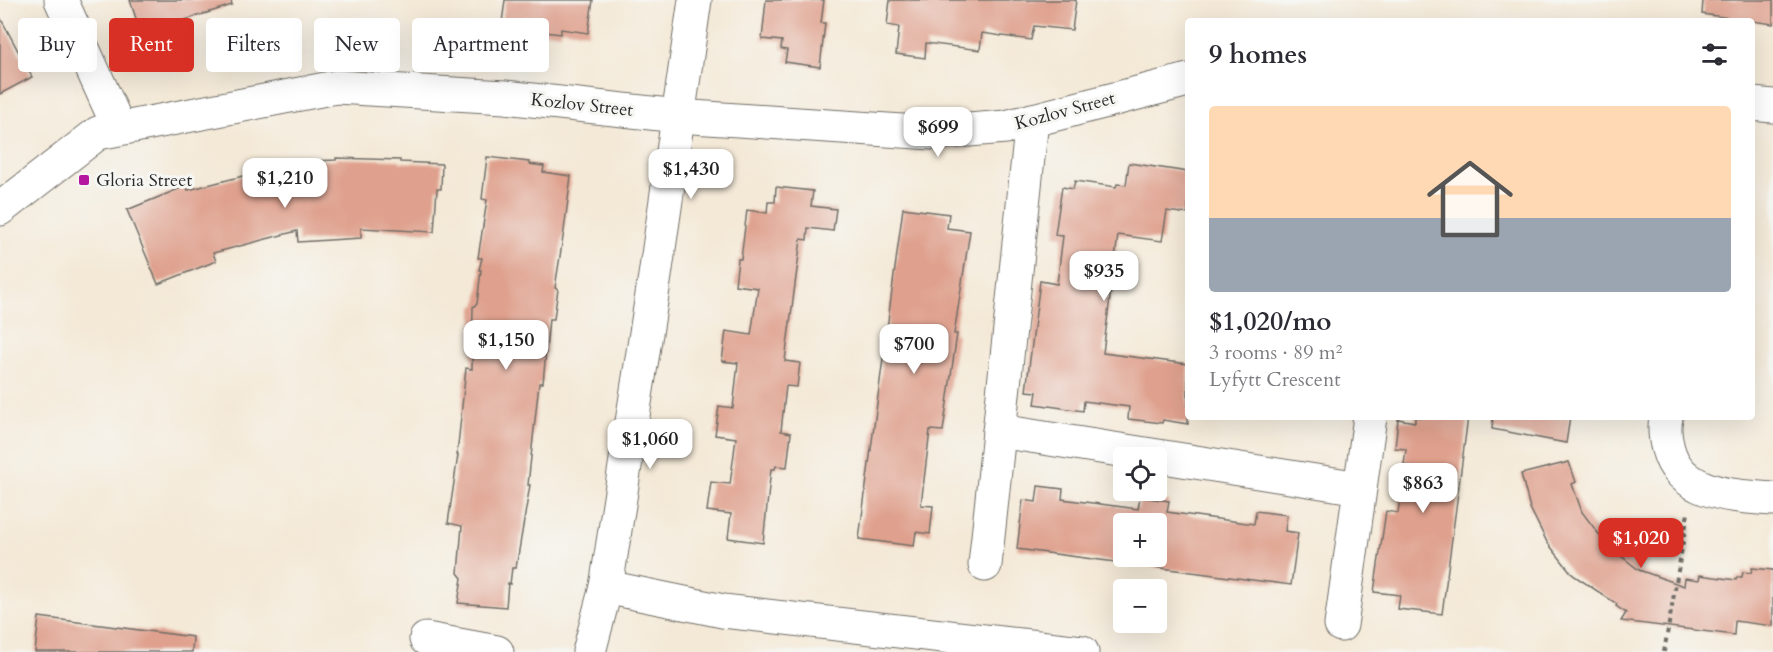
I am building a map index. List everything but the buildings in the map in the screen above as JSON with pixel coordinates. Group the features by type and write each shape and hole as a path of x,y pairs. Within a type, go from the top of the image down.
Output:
{"street":[{"path":"61,0 119,128"},
{"path":"589,652 606,587 655,276 695,0"},
{"name":"Kozlov Street","path":"0,209 98,133 336,87 505,97 678,116 932,133 1006,127 1185,81"},
{"path":"1755,104 1773,106"},
{"path":"985,565 1032,120"},
{"path":"1341,625 1370,420"},
{"path":"1666,420 1666,439 1671,460 1693,483 1706,490 1729,495 1773,499"},
{"path":"999,431 1360,488"},
{"path":"606,587 723,611 1082,652"},
{"path":"426,639 497,652"}],"path":[{"path":"1664,652 1693,483"}],"place":[{"name":"Gloria Street","path":"84,180"}]}
